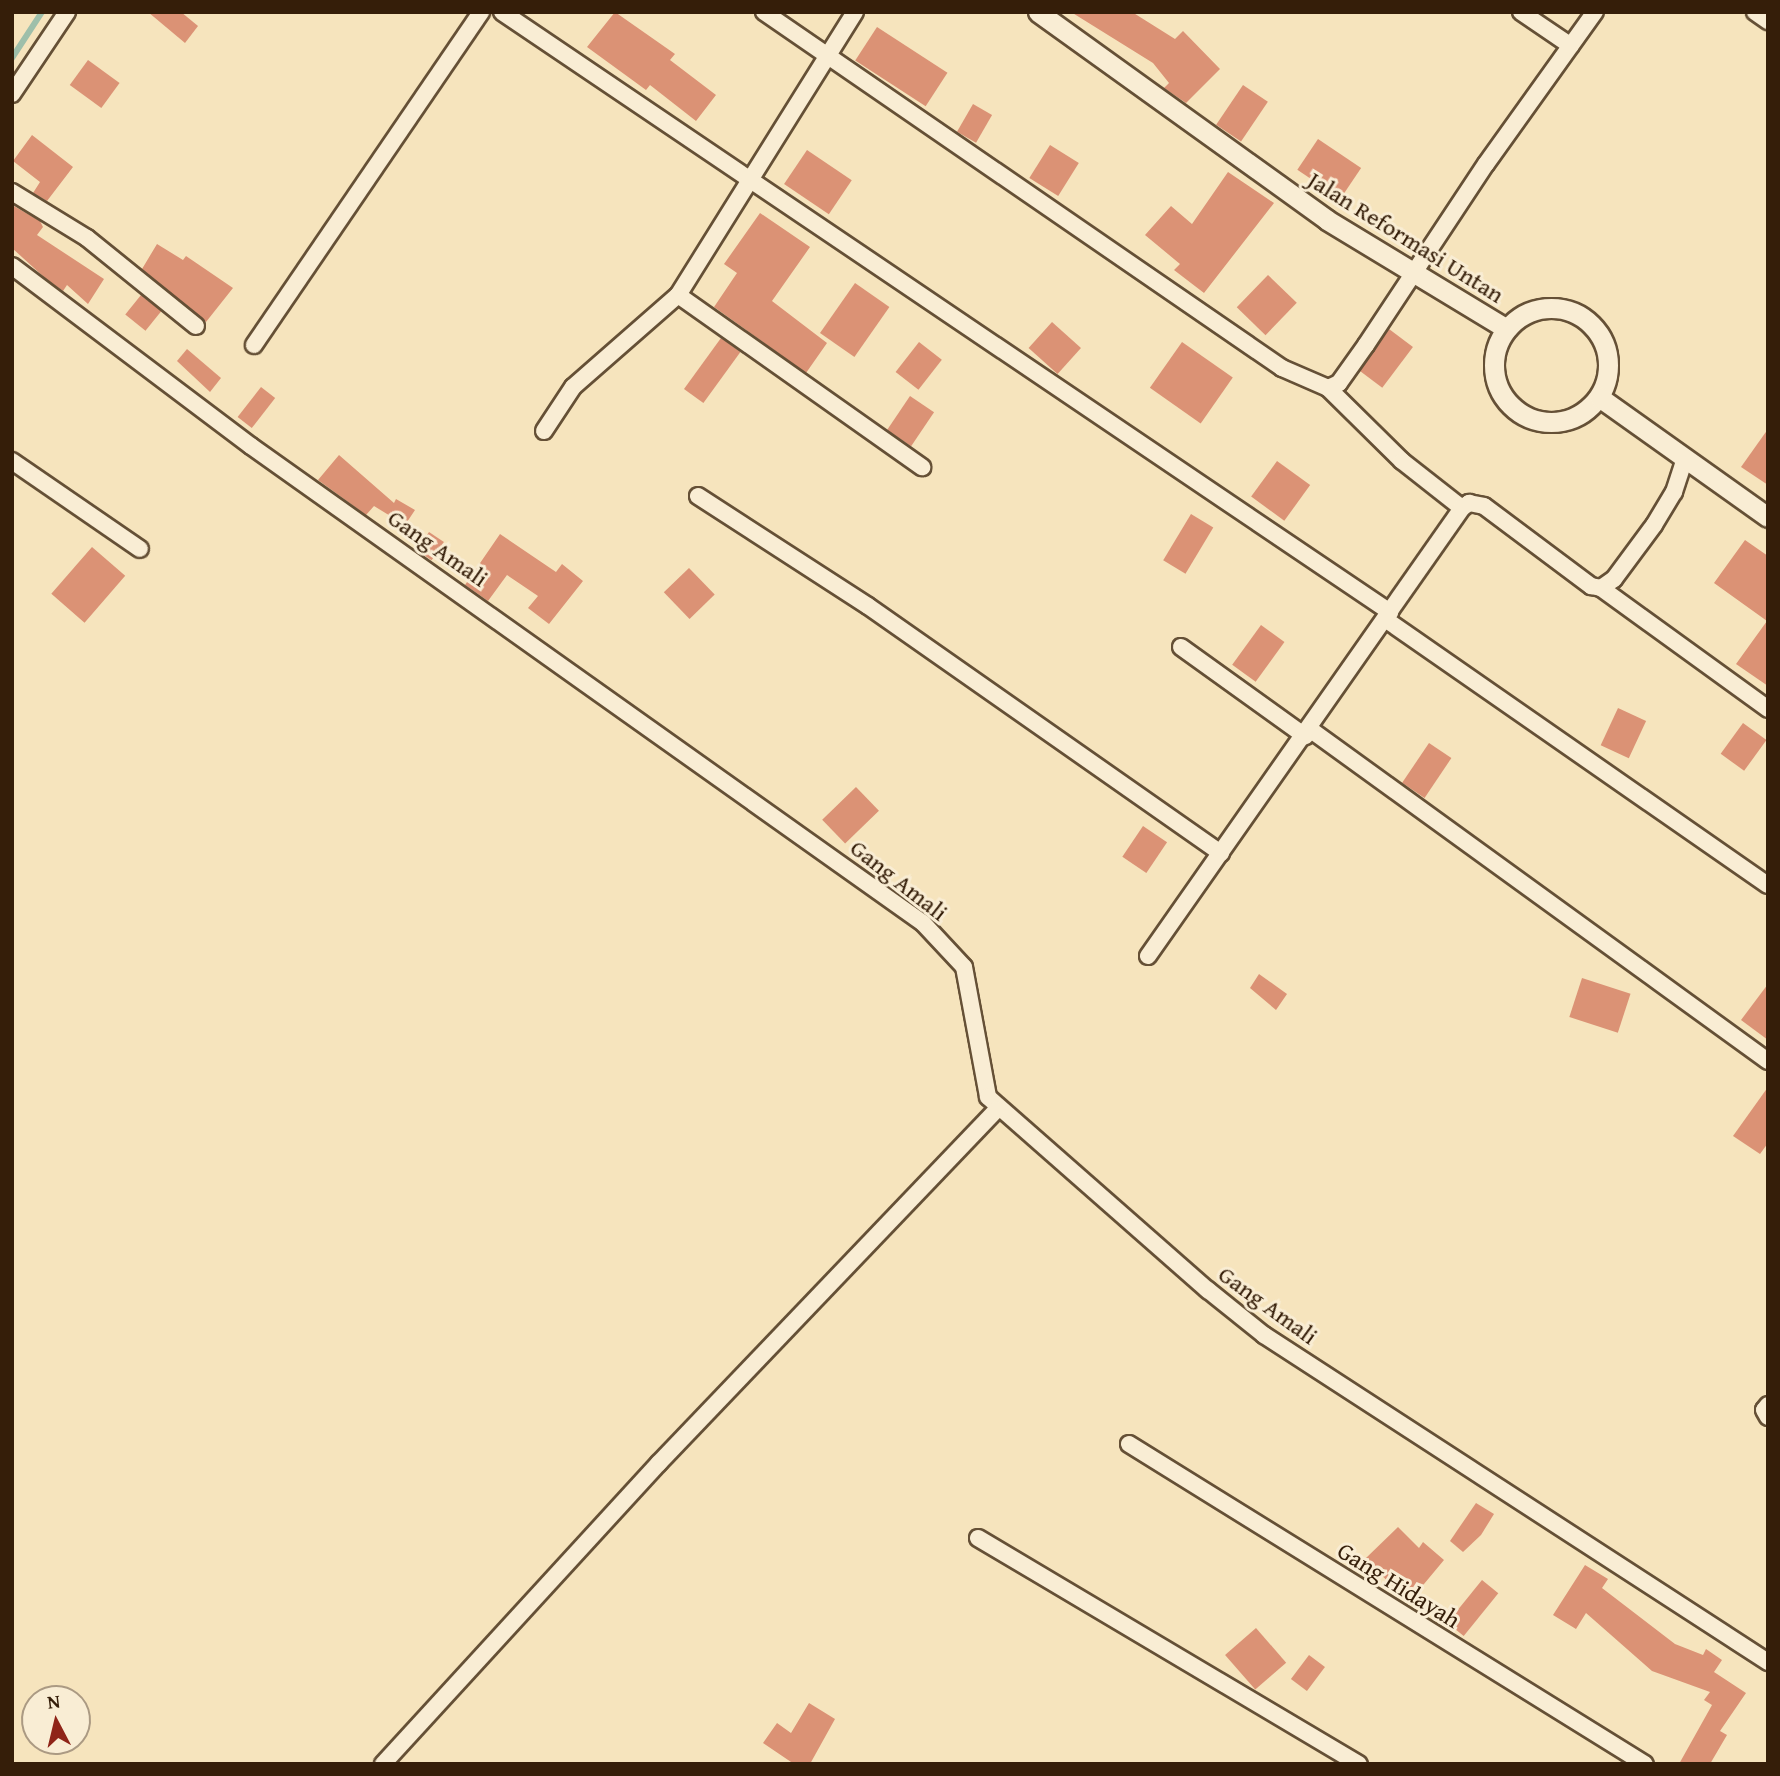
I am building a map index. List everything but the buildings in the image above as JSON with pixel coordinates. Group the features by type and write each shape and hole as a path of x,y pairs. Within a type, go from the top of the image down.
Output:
{"street":[{"path":"12,94 67,12"},
{"path":"254,345 481,12"},
{"path":"502,12 752,178 1387,615 1768,885"},
{"path":"764,12 824,58 1283,368 1328,388 1402,461 1462,508"},
{"path":"544,431 573,387 678,295 855,12"},
{"name":"Jalan Reformasi Untan","path":"1038,12 1327,220 1411,275 1507,329 1523,315 1544,308 1566,310 1586,319 1601,335 1608,356 1607,377 1599,397"},
{"path":"1521,12 1571,46"},
{"path":"1328,388 1346,373 1411,275 1595,12"},
{"path":"1755,12 1768,21"},
{"path":"12,192 87,238 197,326"},
{"name":"Gang Amali","path":"12,266 251,446 923,923 964,967 988,1097 997,1108 1264,1335 1768,1662"},
{"path":"678,295 922,467"},
{"path":"1507,329 1496,349 1494,372 1502,394 1517,411 1538,421 1561,421 1582,413 1599,397 1768,517"},
{"path":"1601,588 1614,579 1654,525 1674,492 1685,458"},
{"path":"12,461 140,549"},
{"path":"698,496 879,614 1221,853"},
{"path":"1148,956 1308,733 1462,508 1469,503 1485,506 1591,586 1601,588 1768,709"},
{"path":"1181,647 1308,733 1768,1061"},
{"path":"383,1764 659,1463 997,1108"},
{"path":"1768,1405 1764,1410 1768,1417"},
{"name":"Gang Hidayah","path":"1129,1444 1645,1764"},
{"path":"978,1538 1359,1764"}],"waterway":[{"path":"12,58 42,12"}]}
